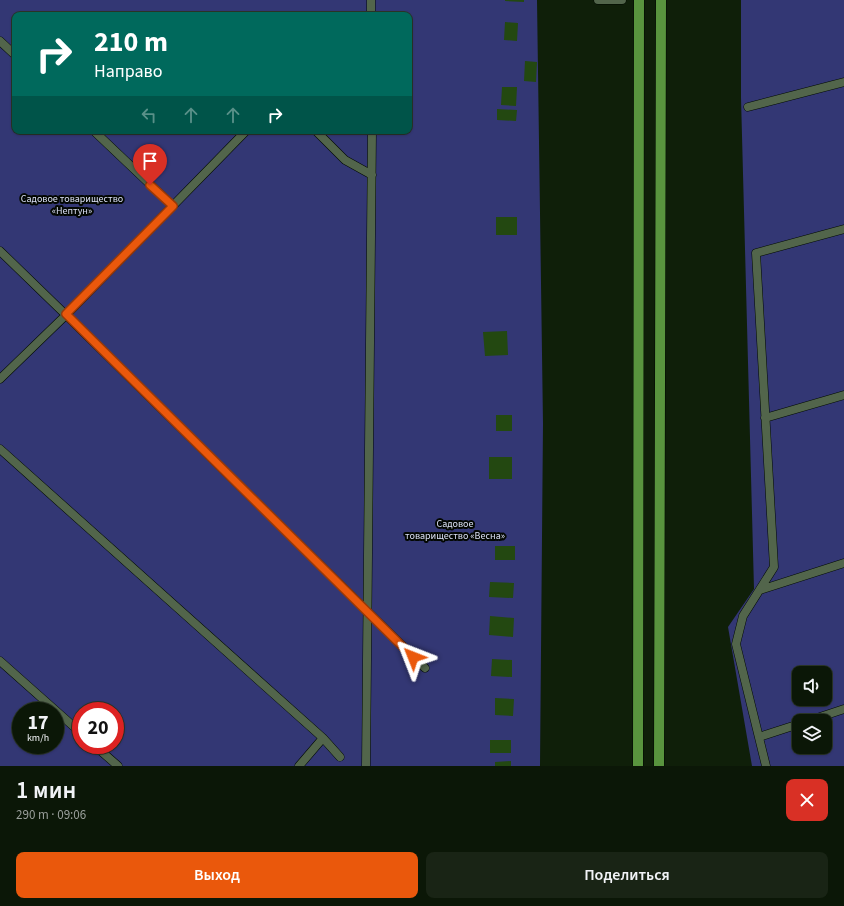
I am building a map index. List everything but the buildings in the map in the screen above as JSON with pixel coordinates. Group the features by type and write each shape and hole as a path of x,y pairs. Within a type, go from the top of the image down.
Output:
{"main road":[{"path":"638,766 639,0"},
{"path":"659,766 661,0"}],"lane":[{"path":"371,0 371,12"},
{"path":"598,0 622,0"},
{"path":"0,41 12,52"},
{"path":"748,107 844,82"},
{"path":"97,134 173,206"},
{"path":"0,379 243,134"},
{"path":"319,134 345,160 372,175"},
{"path":"366,766 372,134"},
{"path":"766,766 736,644 744,616 774,568 756,253 844,229"},
{"path":"0,251 66,314 425,668"},
{"path":"765,418 844,395"},
{"path":"0,449 323,738 340,757"},
{"path":"760,590 844,563"},
{"path":"0,661 72,725"},
{"path":"829,714 844,709"},
{"path":"759,737 792,726"},
{"path":"299,766 323,738"},
{"path":"104,754 118,766"}],"green space":[{"path":"0,0 537,0 543,424 540,766 0,766"},
{"path":"741,0 844,0 844,766 752,766 728,627 754,589 741,98"}],"route":[{"path":"150,185 173,206 66,314 413,657"}],"park label":[{"name":"Садовое товарищество «Нептун»","path":"72,204"},
{"name":"Садовое товарищество «Весна»","path":"455,528"}]}
